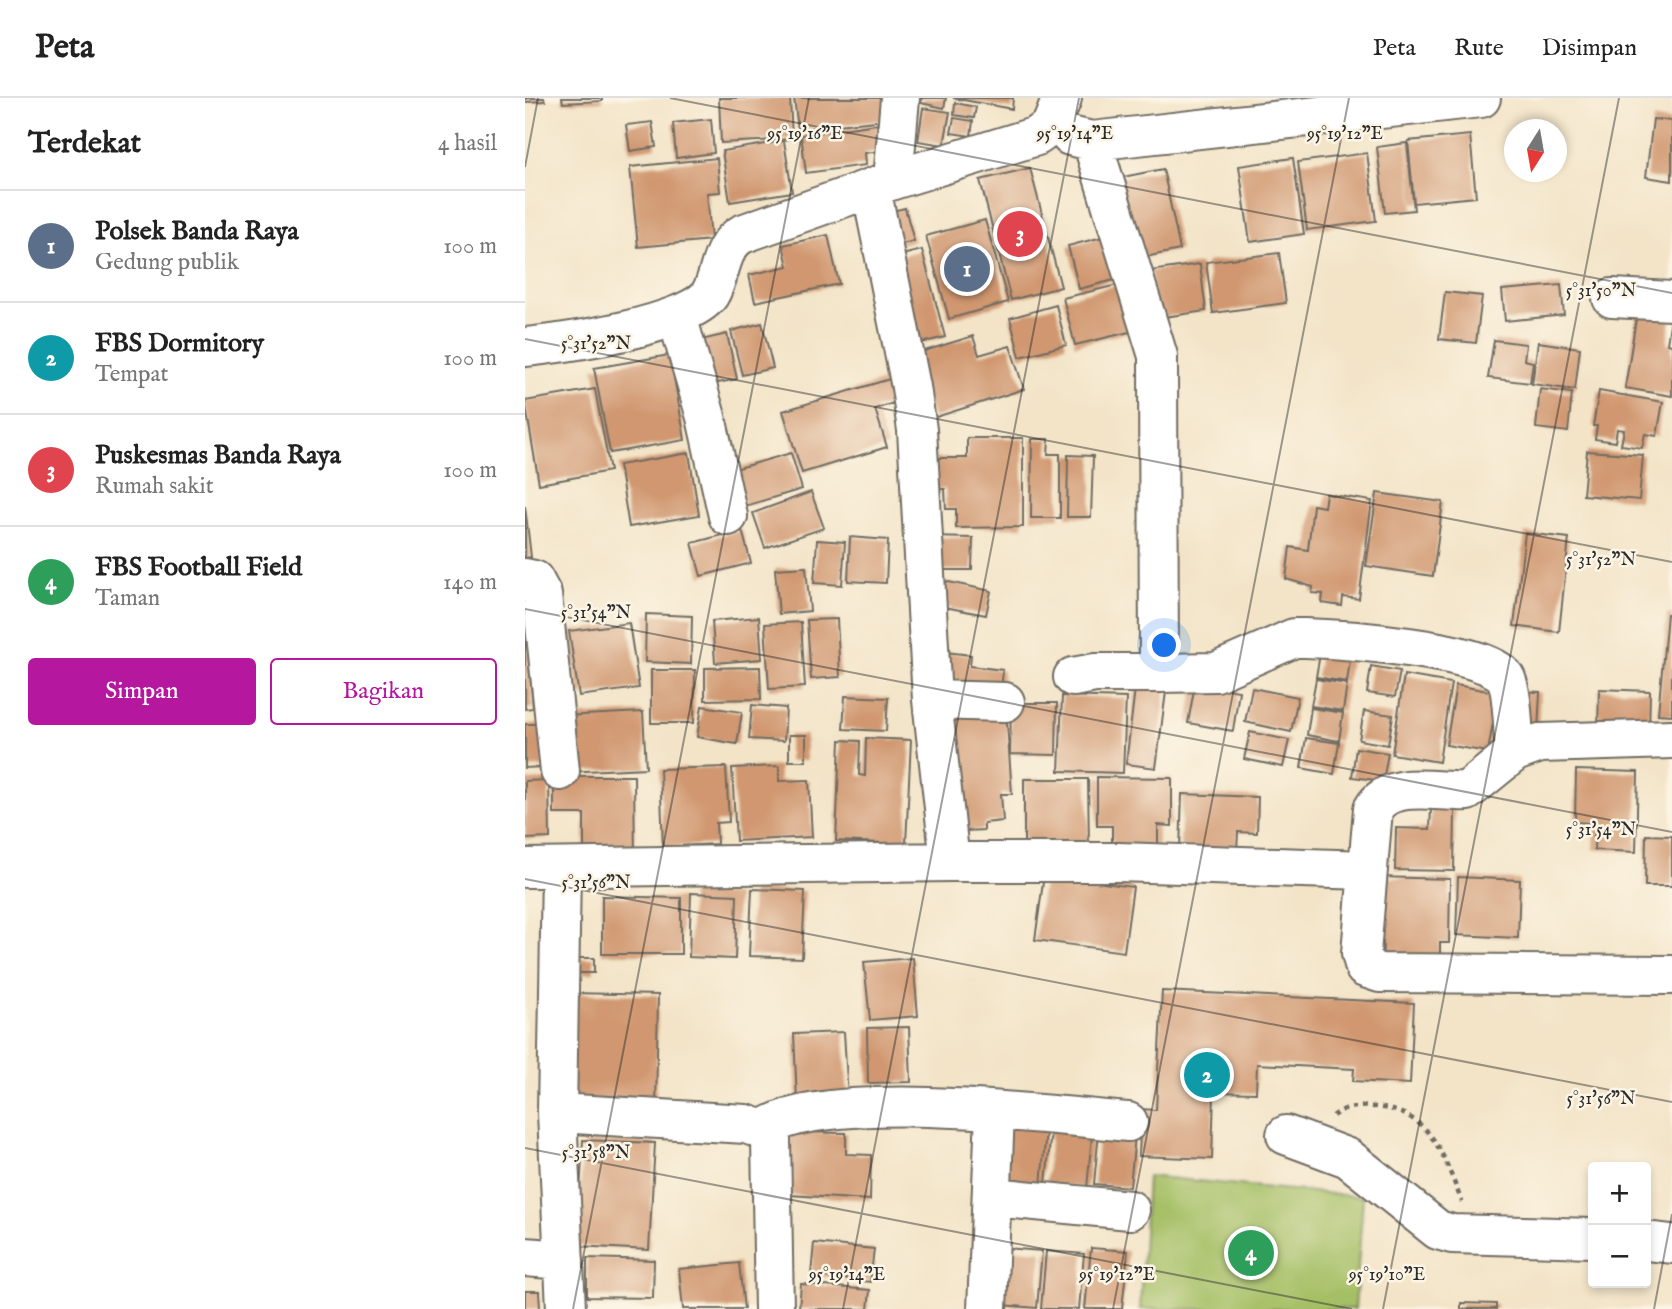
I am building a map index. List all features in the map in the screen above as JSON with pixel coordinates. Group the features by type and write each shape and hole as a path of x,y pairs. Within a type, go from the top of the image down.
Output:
{"street":[{"path":"900,98 882,184 915,419 932,700 950,862"},
{"path":"525,347 616,332 677,316 710,295 727,248 736,237 882,184 1037,136 1057,112 1070,136 1093,141 1481,98"},
{"path":"1093,141 1158,356 1159,673"},
{"path":"1612,298 1672,301"},
{"path":"677,316 706,417 728,516"},
{"path":"525,578 534,580 543,595 560,771"},
{"path":"1073,677 1095,673 1216,672 1294,638 1403,646 1456,656 1498,670 1507,679 1515,752"},
{"path":"932,700 1005,702"},
{"path":"1672,739 1561,740 1515,752 1467,791 1410,790 1389,793 1379,799 1373,809 1360,953 1362,964 1368,970 1672,975"},
{"path":"566,1309 543,869 1118,862 1367,870"},
{"path":"763,1130 777,1119 832,1109 945,1107 1081,1116 1128,1122"},
{"path":"987,1309 995,1112"},
{"path":"557,1113 746,1124 763,1130 771,1139 774,1309"},
{"path":"1286,1135 1348,1158 1438,1230 1452,1234 1588,1238"},
{"path":"992,1197 1130,1210"},
{"path":"1651,1242 1672,1244"},
{"path":"525,1257 564,1260"}],"path":[{"path":"1329,1120 1336,1113 1362,1106 1388,1108 1426,1127 1439,1147 1465,1210 1489,1234"}],"green space":[{"path":"1147,1176 1363,1197 1355,1309 1140,1309"}],"building":[{"path":"525,98 544,98 545,101 525,102"},
{"path":"562,98 602,98 602,101 563,103"},
{"path":"719,98 790,98 792,139 721,143"},
{"path":"794,98 884,98 886,120 798,129"},
{"path":"922,98 946,98 944,108 921,103"},
{"path":"953,98 1013,98 1012,109"},
{"path":"955,103 976,107 974,118 954,115"},
{"path":"923,108 950,112 944,145 918,141"},
{"path":"954,118 973,121 971,136 951,133"},
{"path":"711,119 714,153 676,158 673,123"},
{"path":"1653,119 1672,121 1672,181 1646,177"},
{"path":"652,122 656,147 630,151 626,125"},
{"path":"877,124 881,151 865,153 866,165 806,173 801,135"},
{"path":"1470,135 1476,197 1414,203 1408,141"},
{"path":"784,141 792,192 730,202 722,151"},
{"path":"1407,143 1414,210 1385,213 1377,147"},
{"path":"1367,153 1376,221 1307,230 1298,162"},
{"path":"717,158 720,192 707,193 711,240 638,247 630,167"},
{"path":"1293,158 1304,234 1250,242 1239,166"},
{"path":"1030,168 1061,287 1011,300 980,180"},
{"path":"1163,169 1180,250 1130,260 1113,179"},
{"path":"905,208 914,241 893,246 884,213"},
{"path":"985,220 1008,302 949,319 926,236"},
{"path":"828,235 839,284 755,302 749,275 788,266 783,245"},
{"path":"1110,235 1122,278 1079,289 1068,246"},
{"path":"922,250 945,337 913,345 890,258"},
{"path":"1279,253 1286,303 1213,313 1206,262"},
{"path":"1200,264 1206,311 1157,318 1150,271"},
{"path":"1130,282 1142,329 1075,345 1063,298"},
{"path":"1561,285 1564,315 1505,321 1502,290"},
{"path":"1445,292 1482,296 1476,343 1439,339"},
{"path":"1056,305 1066,345 1020,357 1010,318"},
{"path":"1638,306 1672,311 1667,344 1672,345 1672,396 1625,388"},
{"path":"762,323 773,368 742,375 731,331"},
{"path":"727,334 737,379 704,386 693,342"},
{"path":"973,336 979,355 1010,346 1024,389 933,418 912,355"},
{"path":"1494,340 1526,344 1524,360 1533,362 1530,383 1488,378"},
{"path":"1538,342 1580,348 1575,390 1532,384"},
{"path":"670,355 685,440 610,453 594,368"},
{"path":"893,378 900,401 875,409 887,447 802,473 783,411"},
{"path":"595,389 610,471 539,484 525,401"},
{"path":"1540,389 1572,393 1568,432 1536,428"},
{"path":"1599,391 1663,402 1657,436 1645,434 1642,448 1621,445 1624,430 1617,429 1615,442 1595,439 1597,426 1593,426"},
{"path":"967,438 1023,438 1023,527 956,528 956,509 946,509 945,489 936,489 936,458 967,458"},
{"path":"1032,439 1049,439 1048,454 1060,454 1060,518 1031,518"},
{"path":"1587,451 1643,455 1639,500 1583,495"},
{"path":"689,453 699,515 629,527 619,465"},
{"path":"791,453 802,489 745,506 735,469"},
{"path":"1068,455 1093,456 1091,517 1067,517"},
{"path":"811,492 824,528 765,548 753,513"},
{"path":"1377,493 1443,502 1433,576 1366,566"},
{"path":"1326,494 1372,501 1359,599 1343,597 1342,606 1322,603 1323,594 1312,593 1313,587 1286,579 1290,547 1308,550 1313,505 1324,507"},
{"path":"525,506 531,557 525,558"},
{"path":"742,530 751,563 701,576 692,543"},
{"path":"1525,533 1569,538 1559,632 1514,626"},
{"path":"850,537 888,540 886,583 848,581"},
{"path":"928,537 973,538 972,570 928,570"},
{"path":"817,540 845,542 842,585 814,583"},
{"path":"806,567 810,611 779,614 775,569"},
{"path":"944,581 991,591 986,615 939,606"},
{"path":"646,614 692,616 691,664 645,662"},
{"path":"1667,614 1672,614 1672,715 1658,714"},
{"path":"759,617 762,659 715,663 712,621"},
{"path":"837,619 840,677 811,679 807,620"},
{"path":"525,620 533,708 525,709"},
{"path":"801,622 805,687 769,689 765,624"},
{"path":"629,623 639,688 579,696 569,631"},
{"path":"1321,648 1351,653 1347,682 1316,677"},
{"path":"945,652 971,655 970,666 1003,670 1000,701 941,694"},
{"path":"1371,666 1400,671 1395,697 1367,693"},
{"path":"760,667 761,699 705,700 705,668"},
{"path":"651,670 695,670 694,723 651,723"},
{"path":"1404,675 1451,683 1439,762 1392,754"},
{"path":"1316,679 1347,684 1343,711 1311,706"},
{"path":"1136,680 1167,684 1156,768 1126,764"},
{"path":"1195,684 1239,691 1233,731 1188,723"},
{"path":"1456,685 1498,693 1488,752 1446,745"},
{"path":"1252,688 1298,697 1291,732 1245,722"},
{"path":"1599,689 1650,691 1649,733 1598,731"},
{"path":"1516,691 1540,692 1538,731 1514,730"},
{"path":"845,696 888,698 886,731 843,729"},
{"path":"1062,696 1126,698 1123,773 1059,771"},
{"path":"1011,703 1057,703 1056,755 1010,754"},
{"path":"752,705 786,708 784,741 749,739"},
{"path":"702,706 742,712 737,744 697,737"},
{"path":"1311,708 1343,713 1339,741 1307,735"},
{"path":"1006,709 1012,794 1001,794 1003,821 984,823 984,830 947,832 939,713"},
{"path":"1364,711 1393,715 1388,745 1359,740"},
{"path":"643,712 646,768 565,772 563,716"},
{"path":"525,724 542,724 543,767 525,768"},
{"path":"1250,732 1289,740 1283,767 1244,759"},
{"path":"789,735 806,735 806,761 789,761"},
{"path":"866,738 911,740 906,844 836,841 840,740 860,741 859,775 865,776"},
{"path":"1306,738 1339,743 1334,774 1301,768"},
{"path":"1356,748 1388,753 1383,781 1352,777"},
{"path":"779,766 779,781 809,780 812,837 736,841 732,768"},
{"path":"726,767 729,822 716,823 717,844 663,847 660,769"},
{"path":"1576,770 1638,772 1636,852 1594,850 1595,823 1575,822"},
{"path":"554,776 634,776 635,860 584,860 584,814 554,814"},
{"path":"1097,777 1172,778 1172,826 1158,825 1158,846 1112,846 1112,826 1097,826"},
{"path":"1024,779 1088,779 1089,848 1024,848"},
{"path":"549,780 550,838 525,839 525,781"},
{"path":"1182,794 1258,797 1257,833 1238,832 1237,851 1180,849"},
{"path":"1431,808 1455,808 1454,871 1395,870 1396,828 1430,829"},
{"path":"1646,835 1672,836 1672,886 1645,886"},
{"path":"1044,875 1133,887 1124,952 1035,940"},
{"path":"1377,877 1450,879 1449,943 1440,943 1440,963 1382,962 1383,942 1376,942"},
{"path":"1458,877 1520,880 1518,938 1456,935"},
{"path":"752,889 805,891 802,958 749,956"},
{"path":"691,893 737,895 735,959 689,957"},
{"path":"602,896 681,898 681,954 602,954"},
{"path":"567,958 594,958 594,973 567,973"},
{"path":"913,958 918,1016 870,1020 864,962"},
{"path":"1162,991 1414,1003 1410,1084 1353,1081 1354,1069 1257,1064 1256,1093 1214,1092 1212,1159 1139,1156 1141,1109 1156,1110"},
{"path":"573,993 658,995 656,1111 571,1109"},
{"path":"909,1027 911,1082 868,1083 867,1028"},
{"path":"844,1032 848,1098 797,1101 794,1034"},
{"path":"1007,1126 1046,1130 1041,1185 1002,1182"},
{"path":"1051,1130 1092,1134 1087,1188 1046,1184"},
{"path":"1099,1131 1135,1135 1130,1187 1094,1184"},
{"path":"790,1132 846,1133 846,1154 871,1155 870,1200 789,1195"},
{"path":"583,1140 655,1143 649,1250 577,1246"},
{"path":"814,1243 874,1249 870,1282 811,1275"},
{"path":"1006,1248 1042,1251 1037,1308 1001,1305"},
{"path":"1091,1248 1128,1251 1122,1309 1085,1309"},
{"path":"1046,1251 1084,1254 1079,1309 1041,1309"},
{"path":"587,1258 654,1260 653,1298 587,1297"},
{"path":"739,1263 744,1309 683,1309 679,1269"},
{"path":"801,1284 870,1290 868,1309 799,1309"},
{"path":"525,1291 539,1291 540,1309 525,1309"},
{"path":"1461,1303 1496,1304 1496,1309 1461,1309"}],"place":[{"name":"Puskesmas Banda Raya","path":"1020,234"},
{"name":"Polsek Banda Raya","path":"967,269"},
{"name":"FBS Dormitory","path":"1207,1075"},
{"name":"FBS Football Field","path":"1251,1253"}]}
